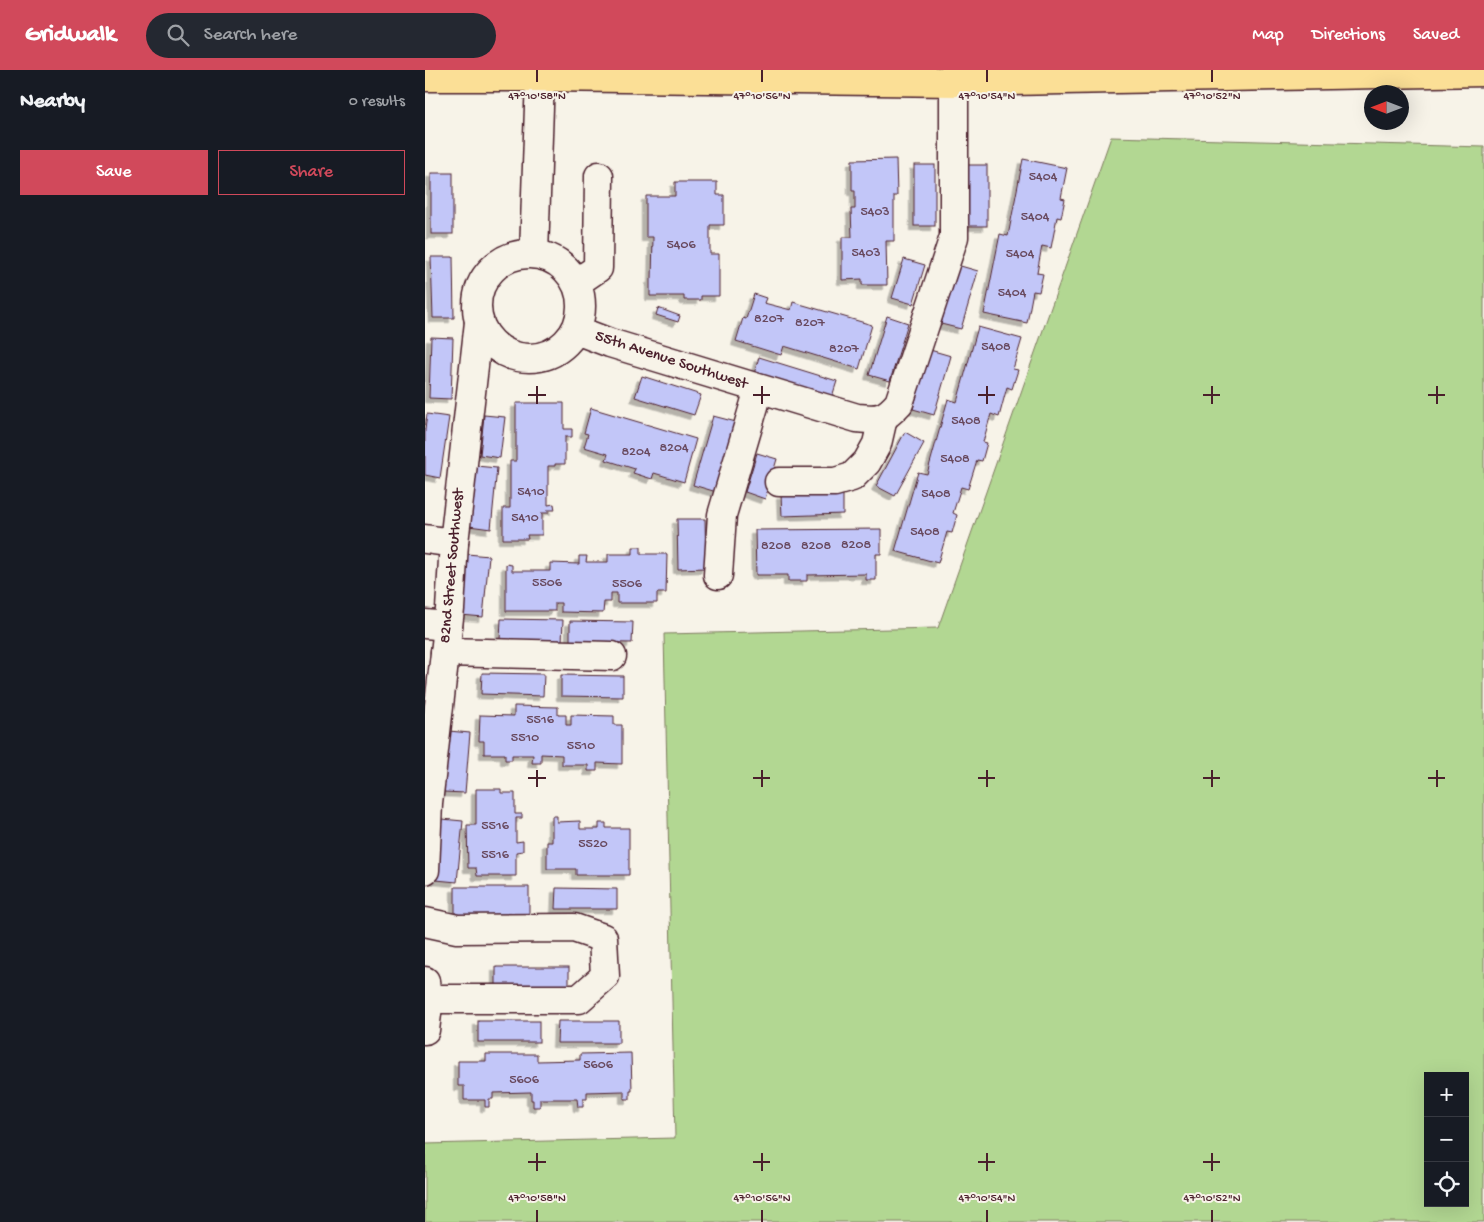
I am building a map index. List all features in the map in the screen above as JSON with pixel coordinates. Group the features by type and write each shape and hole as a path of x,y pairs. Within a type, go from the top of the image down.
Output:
{"main road":[{"path":"425,77 954,82 1484,72"}],"street":[{"path":"534,254 540,77"},
{"path":"779,482 835,482 852,477 867,462 877,444 883,418 890,414 899,403 954,237 954,82"},
{"path":"576,283 598,268 599,176"},
{"path":"534,254 551,258 566,268 576,283 581,298 581,314 576,330 565,344 551,354 534,358 516,357 500,350 487,338 479,322 477,305 480,288 489,273 501,262 517,255 534,254"},
{"name":"82nd Street Southwest","path":"425,870 432,699 439,634 455,543 479,322"},
{"name":"55th Avenue Southwest","path":"576,330 610,343 857,418 875,420 883,418"},
{"path":"719,575 722,515 759,389"},
{"path":"425,539 455,543"},
{"path":"439,634 612,656"},
{"path":"425,922 457,929 573,928 603,938 605,976 579,999 426,989 425,1030"}],"green space":[{"path":"1111,137 1484,147 1484,1222 425,1222 425,1144 675,1138 664,634 938,628"}],"building":[{"path":"896,159 897,196 894,196 894,241 886,241 887,285 862,285 862,279 842,280 842,237 852,237 851,209 855,209 855,191 852,191 852,160"},
{"path":"1023,159 1067,168 1061,198 1065,199 1061,218 1057,217 1051,248 1042,246 1037,273 1043,274 1039,292 1033,291 1027,323 984,314 1000,234 1008,236"},
{"path":"914,165 935,165 935,226 914,226"},
{"path":"965,165 987,165 987,226 965,226"},
{"path":"431,173 453,173 453,234 431,234"},
{"path":"675,182 717,182 717,195 724,195 724,225 710,225 710,254 719,254 719,296 701,296 701,300 684,300 684,296 650,296 653,237 646,237 646,196 675,196"},
{"path":"431,257 453,257 454,318 433,318"},
{"path":"904,259 925,265 913,304 892,298"},
{"path":"957,265 978,271 961,329 941,324"},
{"path":"754,294 766,298 764,303 791,310 793,302 872,325 859,369 784,346 781,355 736,341 743,318 746,319"},
{"path":"658,308 680,316 678,322 656,315"},
{"path":"887,316 908,323 890,381 869,375"},
{"path":"978,327 1022,339 1013,369 1018,370 1012,389 1007,387 999,417 991,414 983,442 987,443 982,461 977,460 968,489 961,487 953,513 957,515 952,533 947,532 938,563 895,551 918,472 927,474 948,399 957,402"},
{"path":"431,337 453,338 451,399 429,398"},
{"path":"930,350 951,356 934,415 913,409"},
{"path":"759,357 837,381 831,400 753,377"},
{"path":"642,376 701,395 694,415 635,397"},
{"path":"516,403 564,403 564,429 572,429 572,437 565,437 565,464 548,466 548,505 554,504 555,510 548,510 548,513 542,513 542,535 527,535 528,539 503,539 503,508 510,508 510,461 516,461"},
{"path":"591,408 696,439 684,482 654,473 652,479 633,473 635,469 606,460 608,454 584,447 588,434 584,433"},
{"path":"427,414 449,417 440,478 425,475"},
{"path":"484,415 505,417 500,458 480,455"},
{"path":"713,416 740,423 720,493 693,485"},
{"path":"905,432 924,443 895,496 876,486"},
{"path":"757,453 777,459 765,499 745,492"},
{"path":"476,466 497,468 491,529 469,526"},
{"path":"843,493 843,514 782,516 781,495"},
{"path":"677,519 705,519 706,568 678,569"},
{"path":"881,529 881,554 876,554 876,580 866,580 866,574 807,575 807,581 788,581 788,575 756,575 755,530"},
{"path":"633,547 641,547 641,554 667,554 666,593 657,593 657,603 617,603 617,593 611,593 611,602 604,602 603,613 561,612 561,603 555,603 555,611 506,611 506,564 512,565 512,571 550,571 550,563 579,564 579,556 587,556 586,562 608,562 608,554 633,554"},
{"path":"467,554 489,556 483,617 461,615"},
{"path":"501,619 563,620 562,642 500,640"},
{"path":"570,621 633,622 632,643 570,642"},
{"path":"482,673 544,674 543,696 481,694"},
{"path":"561,675 623,676 623,697 561,696"},
{"path":"514,706 558,707 558,715 566,715 566,725 571,725 571,715 614,716 614,725 622,725 622,764 597,763 597,771 588,771 588,765 562,765 562,755 541,754 541,763 532,763 533,755 512,755 512,760 505,760 505,754 484,754 484,741 479,741 480,715 514,716"},
{"path":"449,731 470,733 465,793 444,792"},
{"path":"476,789 501,789 501,793 515,793 515,814 522,814 522,818 516,818 516,842 523,841 523,851 516,852 516,876 477,876 476,868 468,868 467,825 476,825"},
{"path":"552,816 557,816 557,822 580,821 580,829 599,829 599,823 606,823 606,828 629,828 629,875 576,875 576,869 547,869 547,842 552,842"},
{"path":"442,819 463,821 457,882 436,880"},
{"path":"455,887 529,887 529,914 455,915"},
{"path":"556,888 617,889 617,909 555,909"},
{"path":"496,967 569,967 569,995 496,995"},
{"path":"478,1021 539,1021 539,1042 478,1042"},
{"path":"558,1021 619,1021 619,1043 557,1043"},
{"path":"631,1053 632,1091 630,1091 630,1099 624,1099 624,1091 587,1092 587,1099 583,1099 583,1107 578,1107 577,1099 540,1099 540,1107 533,1107 531,1092 493,1093 493,1099 489,1099 489,1107 485,1107 485,1100 464,1100 464,1086 458,1086 458,1061 486,1061 486,1054 537,1054 537,1061 580,1060 580,1054"}]}
